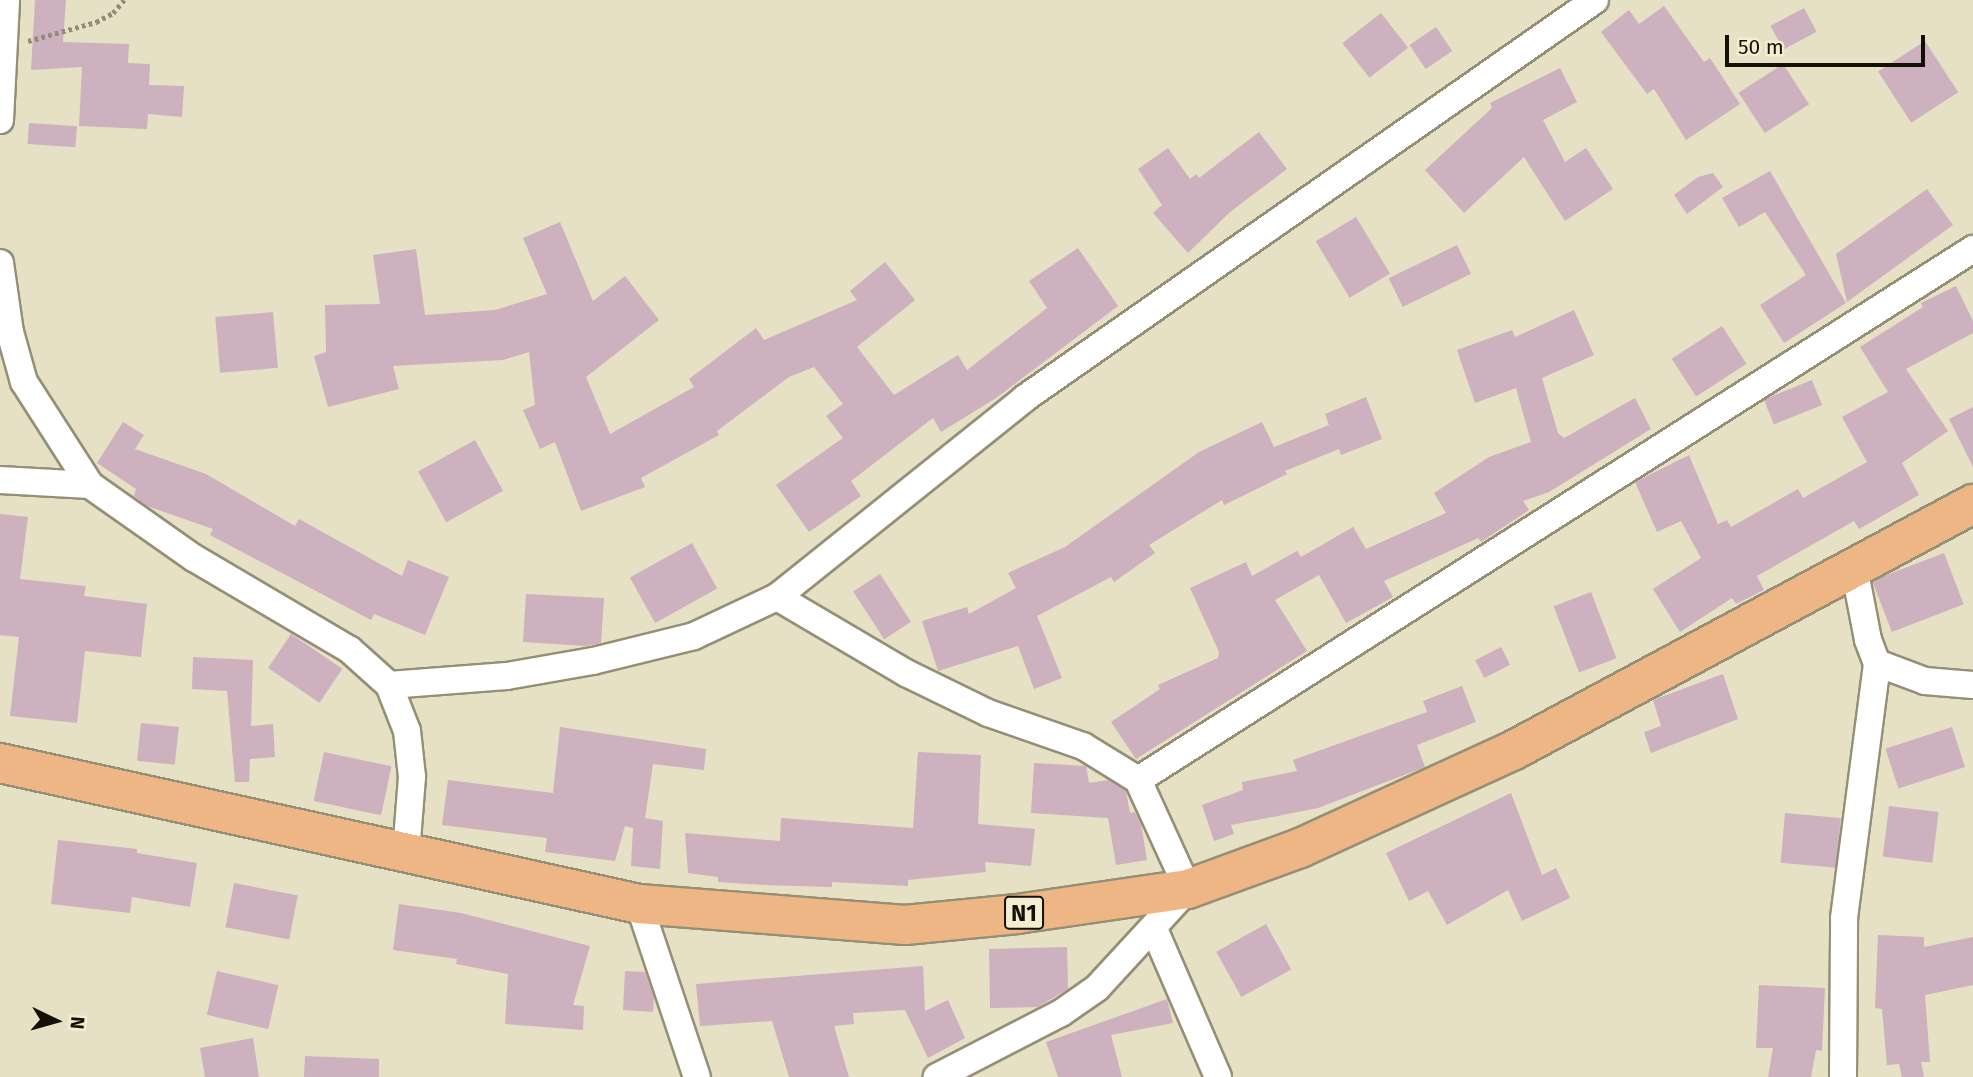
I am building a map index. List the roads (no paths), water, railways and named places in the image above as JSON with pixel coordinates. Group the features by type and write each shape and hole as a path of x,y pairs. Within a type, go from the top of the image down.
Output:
{"main road":[{"name":"N1","path":"0,763 639,904 905,925 1188,889 1300,848 1514,750 1973,504"}],"street":[{"path":"0,120 6,55 6,0"},
{"path":"389,685 507,676 593,661 694,636 777,597 1025,398 1595,0"},
{"path":"1138,780 1973,249"},
{"path":"0,263 10,332 24,382 90,485 194,558 351,650 389,685 407,731 412,777 406,853"},
{"path":"0,480 90,485"},
{"path":"1843,1077 1844,918 1877,663 1854,567"},
{"path":"777,597 906,673 988,712 1083,746 1138,780 1188,889 1097,988 1061,1013 937,1077"},
{"path":"1877,663 1925,681 1973,685"},
{"path":"639,904 697,1077"},
{"path":"1154,929 1218,1077"}]}
